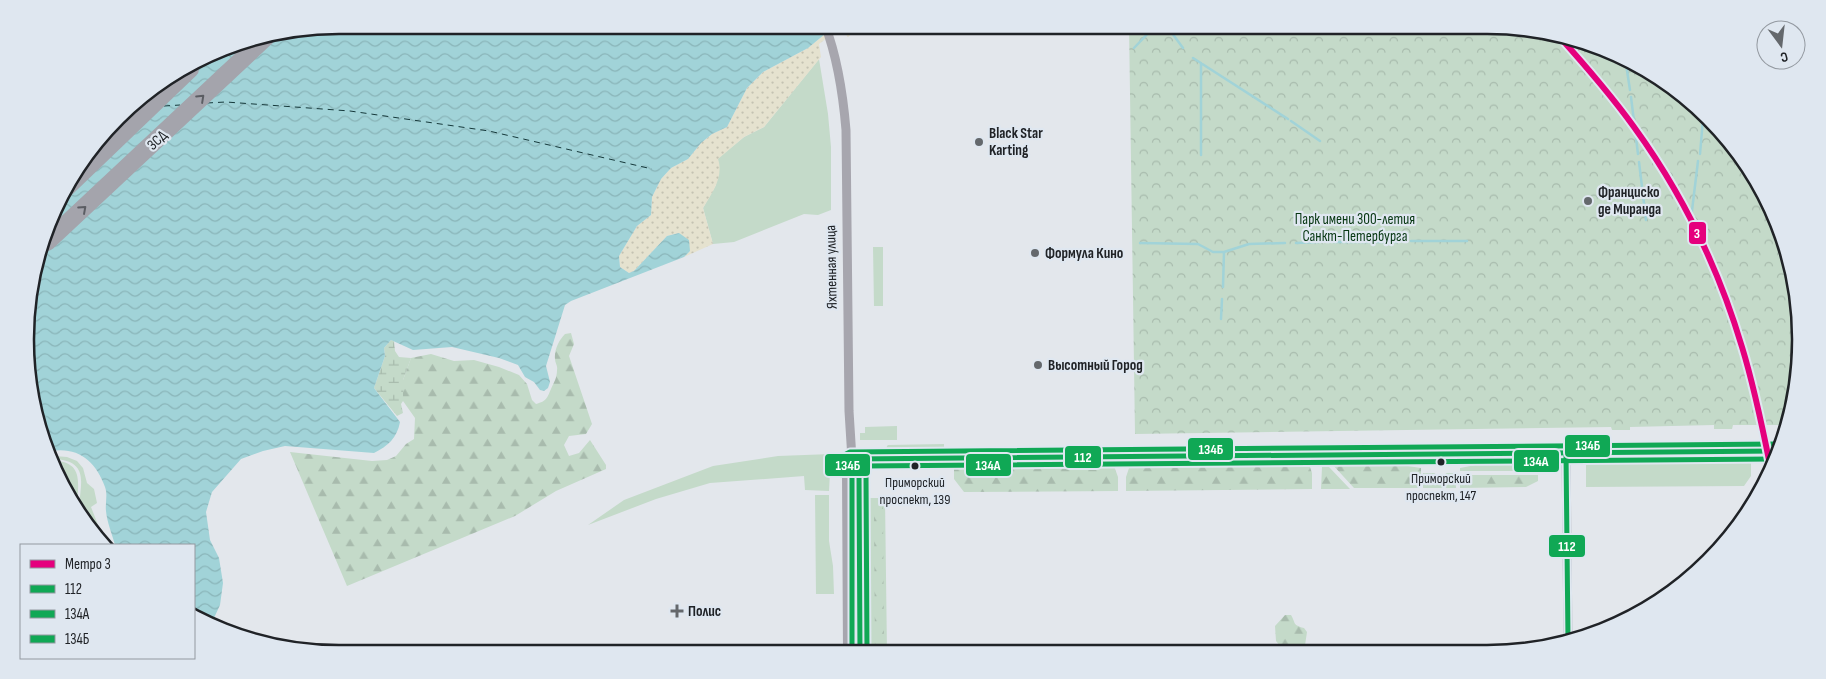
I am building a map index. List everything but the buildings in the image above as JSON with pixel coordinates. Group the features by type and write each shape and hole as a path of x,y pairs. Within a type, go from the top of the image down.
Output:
{"highway":[{"name":"ЗСД","path":"51,238 258,45"},
{"name":"ЗСД","path":"84,171 179,80"}],"street":[{"name":"Яхтенная улица","path":"828,34 839,76 846,130 849,411 852,459 848,481 850,645"},
{"path":"852,459 1771,452"},
{"path":"1566,453 1568,634"},
{"name":"Яхтенная улица","path":"852,459 859,474 860,645"}],"green space":[{"name":"Парк имени 300-летия Санкт-Петербурга","path":"1129,34 1506,34 1566,44 1585,50 1622,65 1656,85 1703,123 1729,153 1761,204 1782,260 1790,300 1792,359 1790,379 1780,425 1733,425 1732,429 1714,429 1714,425 1630,427 1630,430 1612,430 1611,427 1135,434"},
{"path":"819,59 831,147 831,210 818,215 804,214 734,242 713,244 703,208 716,185 717,159 744,137 764,127"},
{"path":"873,247 883,247 883,306 874,306"},
{"path":"571,333 574,344 569,356 592,424 586,434 569,436 564,445 569,456 579,453 590,440 606,465 606,469 556,491 515,516 347,586 290,452 372,461 387,460 396,456 406,444 414,439 415,418 403,401 403,380 411,358 431,354 454,361 474,360 519,375 527,384 532,400 536,404 540,403 547,397 556,378 555,352 557,345 565,334"},
{"path":"391,340 394,341 395,351 399,357 411,358 403,380 403,401 401,404 403,413 397,416 374,388 385,356 384,348"},
{"path":"897,426 897,440 860,440 860,433 865,433 865,427"},
{"path":"944,444 944,451 886,451 888,445"},
{"path":"831,454 829,491 805,490 804,476 710,483 656,499 588,525 624,500 713,466 778,456"},
{"path":"57,456 67,457 77,461 83,468 87,483 94,489 97,503 91,507 100,529 80,501 80,475 77,467 69,462 58,460"},
{"path":"1751,461 1751,476 1744,486 1586,487 1586,463"},
{"path":"59,462 67,463 73,467 78,481 78,497"},
{"path":"1486,463 1538,463 1538,471 1460,471 1460,468"},
{"path":"1309,464 1312,473 1312,489 1126,491 1126,477 1130,465"},
{"path":"1332,464 1395,464 1421,468 1421,488 1354,488"},
{"path":"1114,466 1118,477 1118,491 964,492 954,479 954,467"},
{"path":"1322,467 1329,467 1350,489 1321,489"},
{"path":"1423,473 1435,473 1436,477 1445,477 1446,473 1456,473 1456,488 1423,488"},
{"path":"1460,475 1538,475 1538,481 1526,487 1460,488"},
{"path":"815,495 829,495 829,541 833,566 834,594 816,594"},
{"path":"863,498 885,498 887,645 864,645"},
{"path":"883,506 884,645 875,645 874,507"},
{"path":"1285,615 1291,615 1296,625 1304,628 1307,632 1305,645 1279,645 1276,641 1275,626"}],"sand":[{"path":"825,34 832,34 819,44 821,57 764,127 744,137 718,159 718,178 703,208 713,244 684,257 690,251 679,233 667,236 634,271 629,273 620,267 619,256 637,226 651,215 652,197 661,179 671,168 688,159 701,143 712,134 727,127 747,88 763,72 808,48"}],"water":[{"path":"320,34 825,34 808,48 763,72 747,88 727,127 712,134 701,143 688,159 671,168 661,179 652,197 651,215 637,226 619,256 620,267 629,273 634,271 667,236 679,233 689,240 690,251 684,257 565,305 546,366 550,382 548,388 544,391 540,390 534,382 525,377 518,365 499,358 452,347 413,350 391,340 384,348 385,356 374,388 400,422 397,433 388,444 374,453 285,446 241,459 212,492 206,512 210,540 219,558 223,583 220,605 214,618 195,609 195,544 115,544 108,524 106,490 97,470 78,454 62,450 55,451 44,419 34,359 36,300 44,260 57,222 85,170 123,123 153,97 204,65 260,44"}],"waterway":[{"path":"1134,48 1147,34"},
{"path":"1173,34 1183,48"},
{"path":"1193,58 1288,119"},
{"path":"1201,63 1201,155"},
{"path":"1627,68 1630,90"},
{"path":"1631,97 1638,154"},
{"path":"1291,121 1320,141"},
{"path":"1700,154 1703,123"},
{"path":"1690,227 1698,161"},
{"path":"1639,162 1646,220"},
{"path":"1411,241 1467,241"},
{"path":"1296,243 1319,242"},
{"path":"1333,242 1397,242"},
{"path":"1140,243 1198,244 1213,252 1224,252 1249,244 1285,243"},
{"path":"1223,287 1224,252"},
{"path":"1221,319 1222,299"}],"ferry route":[{"path":"207,103 226,102 350,111 489,131 652,169"},
{"path":"164,106 180,105"}],"metro line":[{"name":"3","path":"1566,44 1634,127 1668,178 1697,233 1733,318 1754,391 1769,458"}],"transit line":[{"name":"134Б","path":"852,645 852,476 845,459 846,454 850,452 1774,444"},
{"name":"112","path":"852,459 1771,451"},
{"name":"112","path":"1566,453 1568,634"},
{"name":"112","path":"852,459 859,474 860,645"},
{"name":"134А","path":"867,645 866,474 864,466 1768,459"}],"place":[{"name":"Black Star Karting","path":"979,142"},
{"name":"Франциско де Миранда","path":"1588,201"},
{"name":"Формула Кино","path":"1035,253"},
{"name":"Высотный Город","path":"1038,365"},
{"name":"Приморский проспект, 147","path":"1441,462"},
{"name":"Приморский проспект, 139","path":"915,466"},
{"name":"Полис","path":"677,611"}]}
